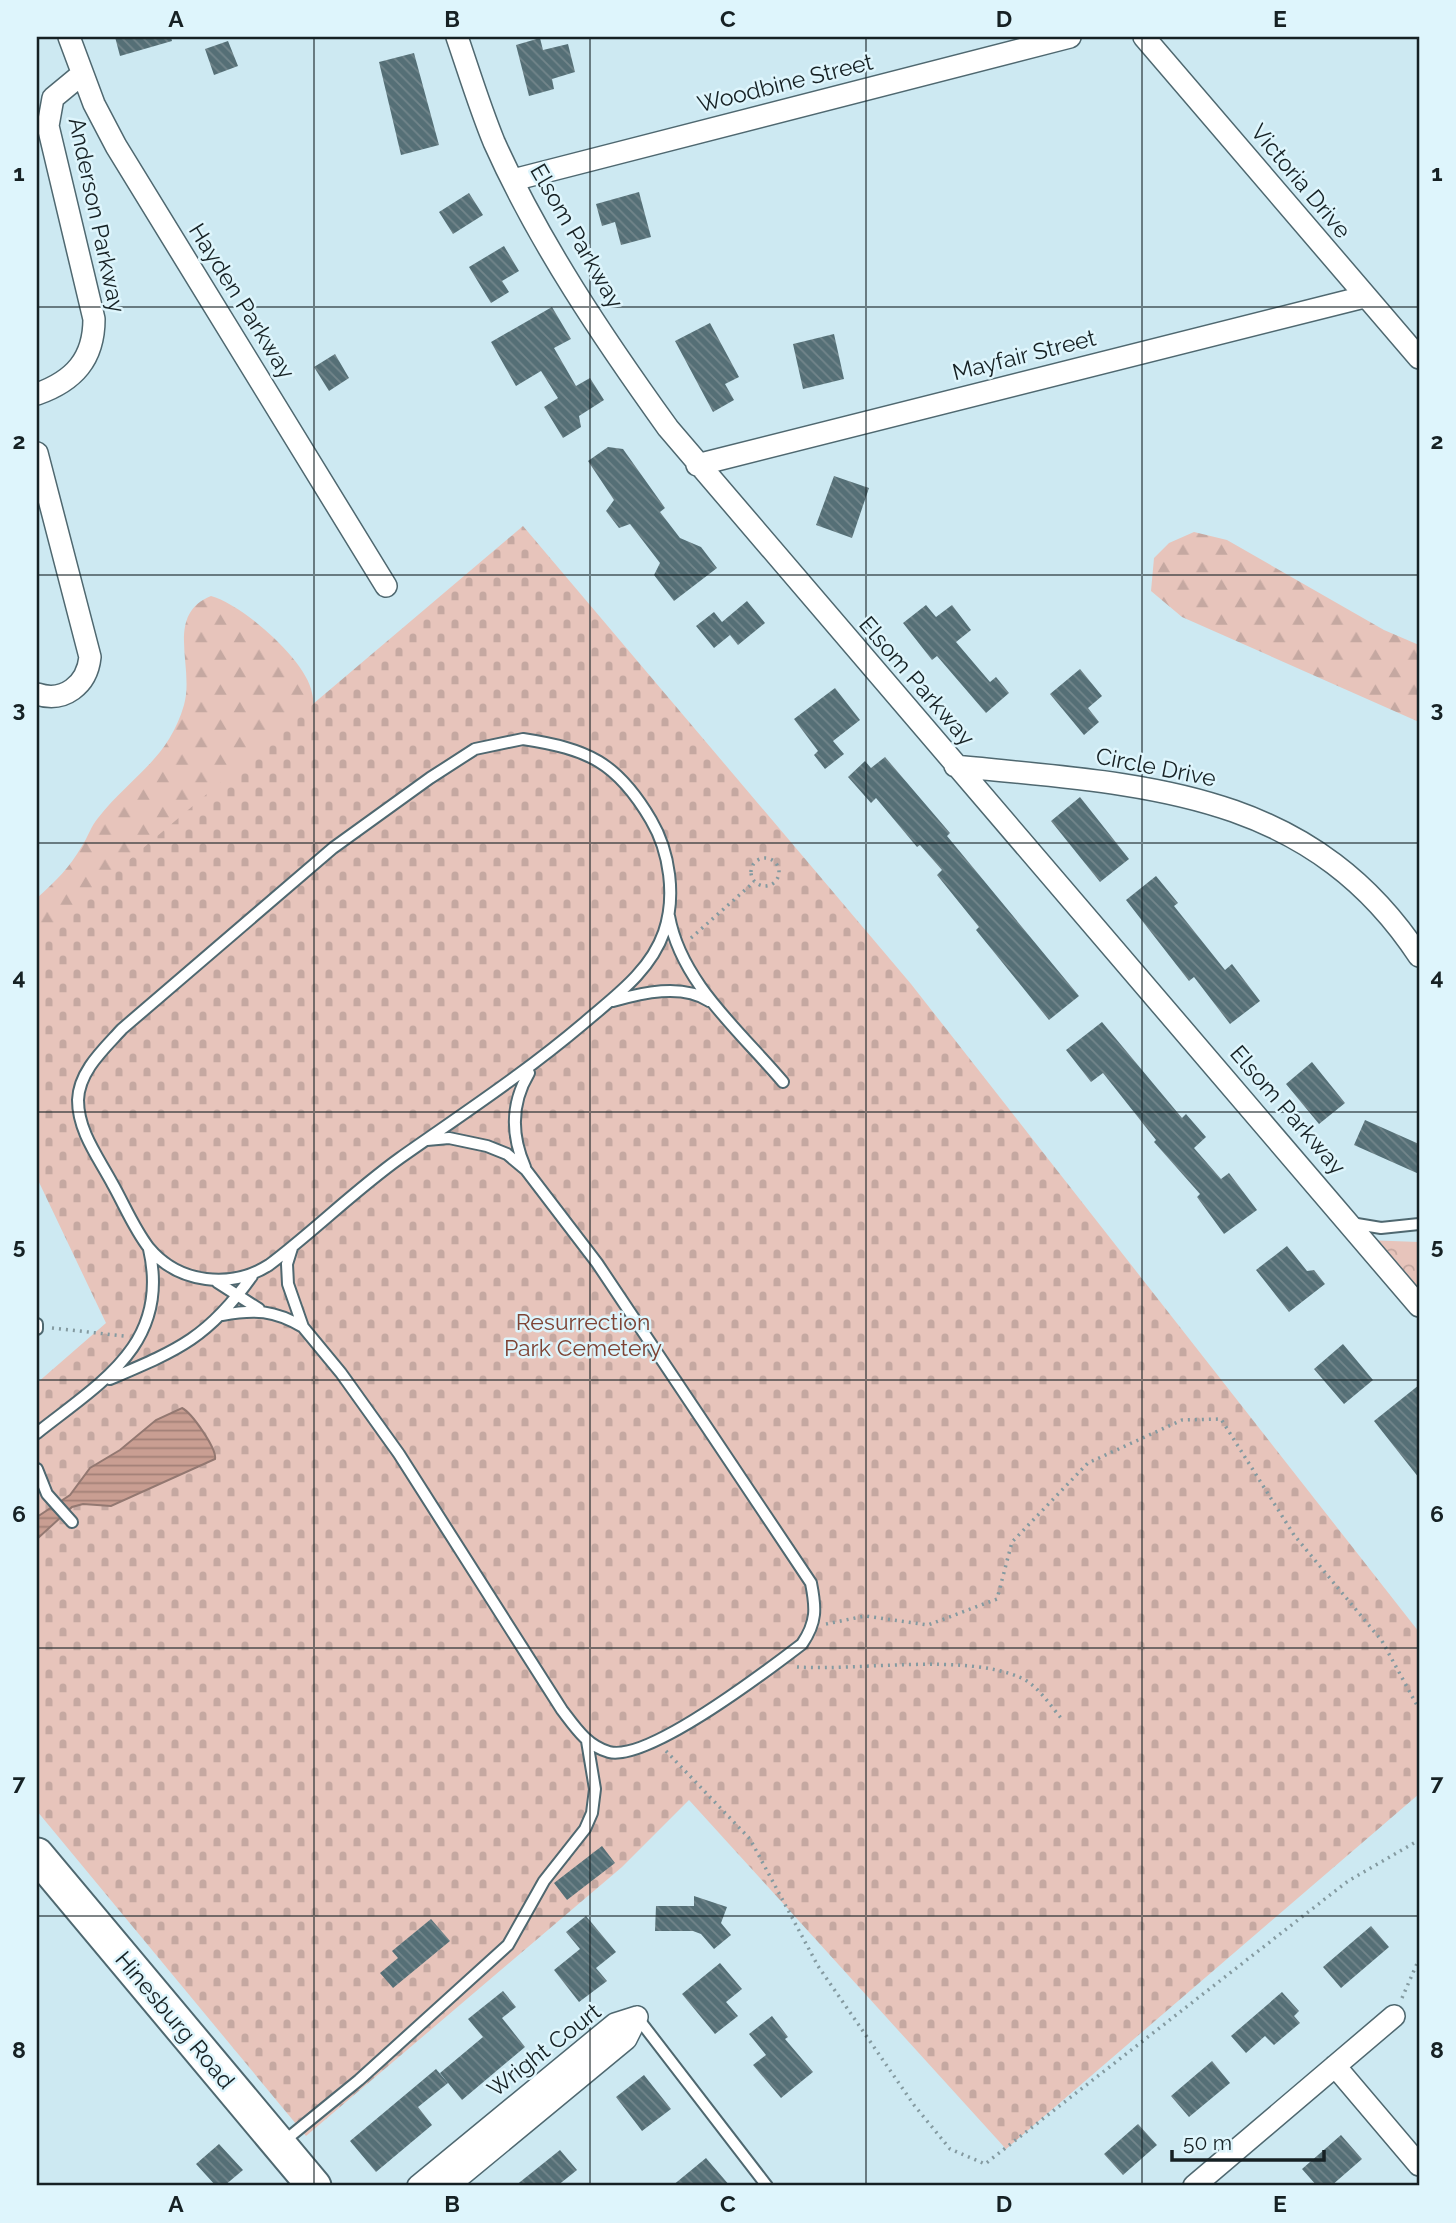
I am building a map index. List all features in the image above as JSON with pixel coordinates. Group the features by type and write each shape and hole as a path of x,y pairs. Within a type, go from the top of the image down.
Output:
{"main road":[{"name":"Hinesburg Road","path":"38,1860 280,2145 307,2184"}],"street":[{"name":"Hayden Parkway","path":"69,37 82,74 116,146 386,586"},
{"name":"Elsom Parkway","path":"457,37 480,107 513,180 622,363 697,464 1351,1223 1419,1306"},
{"name":"Woodbine Street","path":"513,180 1070,37"},
{"name":"Victoria Drive","path":"1144,37 1419,358"},
{"name":"Anderson Parkway","path":"37,394 69,379 78,370 92,348 94,334 94,319 47,126 53,99 82,74"},
{"name":"Mayfair Street","path":"697,464 1364,296"},
{"path":"37,453 90,657 86,674 76,688 60,696 37,694"},
{"name":"Circle Drive","path":"955,766 1148,787 1213,803 1243,814 1278,829 1336,867 1391,920 1419,956"},
{"path":"1194,2186 1394,2016"},
{"name":"Wright Court","path":"418,2186 615,2024 637,2017"},
{"name":"Wright Court","path":"448,2186 626,2039 637,2017"},
{"path":"1335,2066 1419,2165"}],"lane":[{"path":"105,1381 164,1357 222,1315 238,1296 252,1276 292,1248 355,1191 427,1140 532,1067 611,1001 648,961 663,934 671,883 659,832 633,789 602,763 569,746 523,739 475,750 430,778 333,848 122,1029 99,1054 83,1079 78,1098 85,1133 148,1247 174,1269 217,1282 238,1296 259,1309 282,1314 303,1327 341,1373 399,1454 562,1710 587,1741 610,1752 629,1753 658,1742 774,1666 802,1644 814,1627 817,1609 811,1583 792,1551 597,1264 526,1170 507,1154 487,1146 449,1138 427,1140"},
{"path":"668,913 679,948 694,978 783,1082"},
{"path":"611,1001 647,992 680,993 704,998 718,1006"},
{"path":"526,1170 516,1147 515,1108 520,1088 532,1067"},
{"path":"1351,1223 1381,1228 1419,1224"},
{"path":"38,1434 125,1362 138,1337 153,1285 148,1247"},
{"path":"292,1248 287,1264 288,1284 303,1327"},
{"path":"217,1282 252,1276"},
{"path":"222,1315 259,1309"},
{"path":"37,1469 49,1496"},
{"path":"37,1488 49,1496 72,1522"},
{"path":"280,2145 359,2080 508,1945 544,1881 584,1829 592,1813 595,1788 587,1741"},
{"path":"637,2017 767,2186"}],"path":[{"path":"767,859 775,863 779,872 773,883 765,886 754,882 751,873 754,863 767,859"},
{"path":"679,948 754,882"},
{"path":"38,1327 138,1337"},
{"path":"814,1627 865,1616 928,1625 997,1600 1012,1542 1088,1463 1182,1420 1221,1419 1294,1535 1382,1641 1419,1709"},
{"path":"774,1666 915,1665 995,1670 1020,1677 1034,1686 1061,1718"},
{"path":"658,1742 750,1839 818,1966 914,2105 950,2149 985,2164 1348,1881 1419,1840"},
{"path":"1394,2016 1419,1959"}],"green space":[{"name":"Resurrection Park Cemetery","path":"523,526 911,984 1419,1632 1419,1794 1006,2149 689,1800 622,1867 306,2136 37,1811 37,1383 106,1323 37,1178 37,938"},
{"path":"1194,532 1227,540 1384,630 1419,645 1419,722 1182,617 1151,591 1154,558 1169,543"},
{"path":"211,596 239,610 286,650 307,680 313,696 313,715 37,965 37,898 72,861 93,824 168,740 184,705 184,643 188,616 197,605"},
{"path":"1365,1240 1419,1242 1419,1300"}],"shaded area":[{"path":"182,1408 203,1432 215,1459 111,1506 83,1504 72,1507 37,1539 37,1517 70,1495 90,1468 120,1450 156,1420"}],"building":[{"path":"115,37 171,37 172,41 120,56"},
{"path":"540,38 543,50 568,44 575,72 552,79 554,89 529,96 516,45"},
{"path":"228,41 238,66 214,75 205,49"},
{"path":"414,53 439,145 401,155 379,62"},
{"path":"639,192 651,237 621,245 615,222 602,226 596,204"},
{"path":"469,193 483,215 453,234 439,212"},
{"path":"504,246 519,271 502,281 509,292 491,303 469,267"},
{"path":"552,307 571,339 554,348 576,386 590,378 604,400 579,416 581,427 563,438 544,407 558,398 541,371 516,386 491,342"},
{"path":"710,323 739,377 725,384 734,400 713,412 675,341"},
{"path":"834,334 844,379 803,389 793,344"},
{"path":"335,354 349,378 329,391 314,367"},
{"path":"608,447 623,449 665,508 660,512 680,538 701,547 717,568 674,601 654,575 660,563 630,524 619,528 606,511 614,500 588,461"},
{"path":"834,476 869,488 852,538 816,525"},
{"path":"747,601 765,623 738,645 730,635 714,648 696,626 714,612 722,622"},
{"path":"926,605 936,617 952,605 971,630 956,642 990,682 996,677 1009,693 986,713 937,656 932,660 903,623"},
{"path":"1080,669 1102,696 1088,708 1099,722 1084,735 1050,694"},
{"path":"835,688 860,720 833,741 844,754 825,769 814,755 818,751 794,719"},
{"path":"885,757 950,833 947,836 1079,996 1049,1020 976,930 979,927 937,875 942,870 920,845 917,847 876,798 871,803 848,777 865,761 871,768"},
{"path":"1080,797 1129,859 1100,882 1051,821"},
{"path":"1156,876 1178,903 1174,906 1225,970 1232,964 1260,1001 1230,1024 1194,977 1189,981 1126,900"},
{"path":"1102,1022 1182,1118 1186,1114 1206,1137 1194,1148 1221,1179 1229,1173 1257,1210 1224,1234 1197,1197 1200,1194 1154,1142 1156,1140 1103,1073 1091,1082 1066,1050"},
{"path":"1312,1062 1345,1103 1319,1124 1286,1084"},
{"path":"1365,1120 1419,1144 1419,1174 1354,1145"},
{"path":"1287,1246 1307,1271 1314,1270 1325,1284 1289,1312 1256,1270"},
{"path":"1343,1344 1373,1380 1344,1404 1314,1369"},
{"path":"1419,1385 1419,1478 1374,1421"},
{"path":"602,1846 615,1863 567,1900 554,1883"},
{"path":"694,1896 727,1907 721,1923 731,1935 714,1949 701,1934 693,1931 655,1931 656,1906 694,1906"},
{"path":"586,1916 616,1952 596,1968 607,1981 579,2002 554,1970 580,1949 566,1932"},
{"path":"431,1919 450,1941 393,1988 380,1973 398,1958 392,1951"},
{"path":"1371,1926 1389,1947 1341,1988 1323,1967"},
{"path":"720,1963 742,1989 726,2002 738,2016 715,2034 682,1994"},
{"path":"503,1991 516,2007 502,2018 525,2047 462,2100 440,2073 483,2037 468,2019"},
{"path":"1282,1992 1299,2011 1294,2016 1300,2023 1274,2045 1265,2036 1246,2053 1231,2036"},
{"path":"772,2016 788,2037 785,2039 813,2072 781,2098 753,2065 766,2055 749,2034"},
{"path":"1212,2061 1230,2083 1189,2117 1171,2096"},
{"path":"436,2069 448,2083 418,2107 432,2125 376,2172 350,2141"},
{"path":"644,2075 671,2109 642,2131 616,2097"},
{"path":"1138,2124 1157,2145 1123,2175 1104,2154"},
{"path":"1341,2135 1362,2159 1331,2186 1317,2186 1302,2169"},
{"path":"219,2144 243,2170 224,2186 216,2186 196,2164"},
{"path":"560,2150 577,2170 557,2186 515,2186"},
{"path":"706,2158 730,2186 672,2186"}]}
